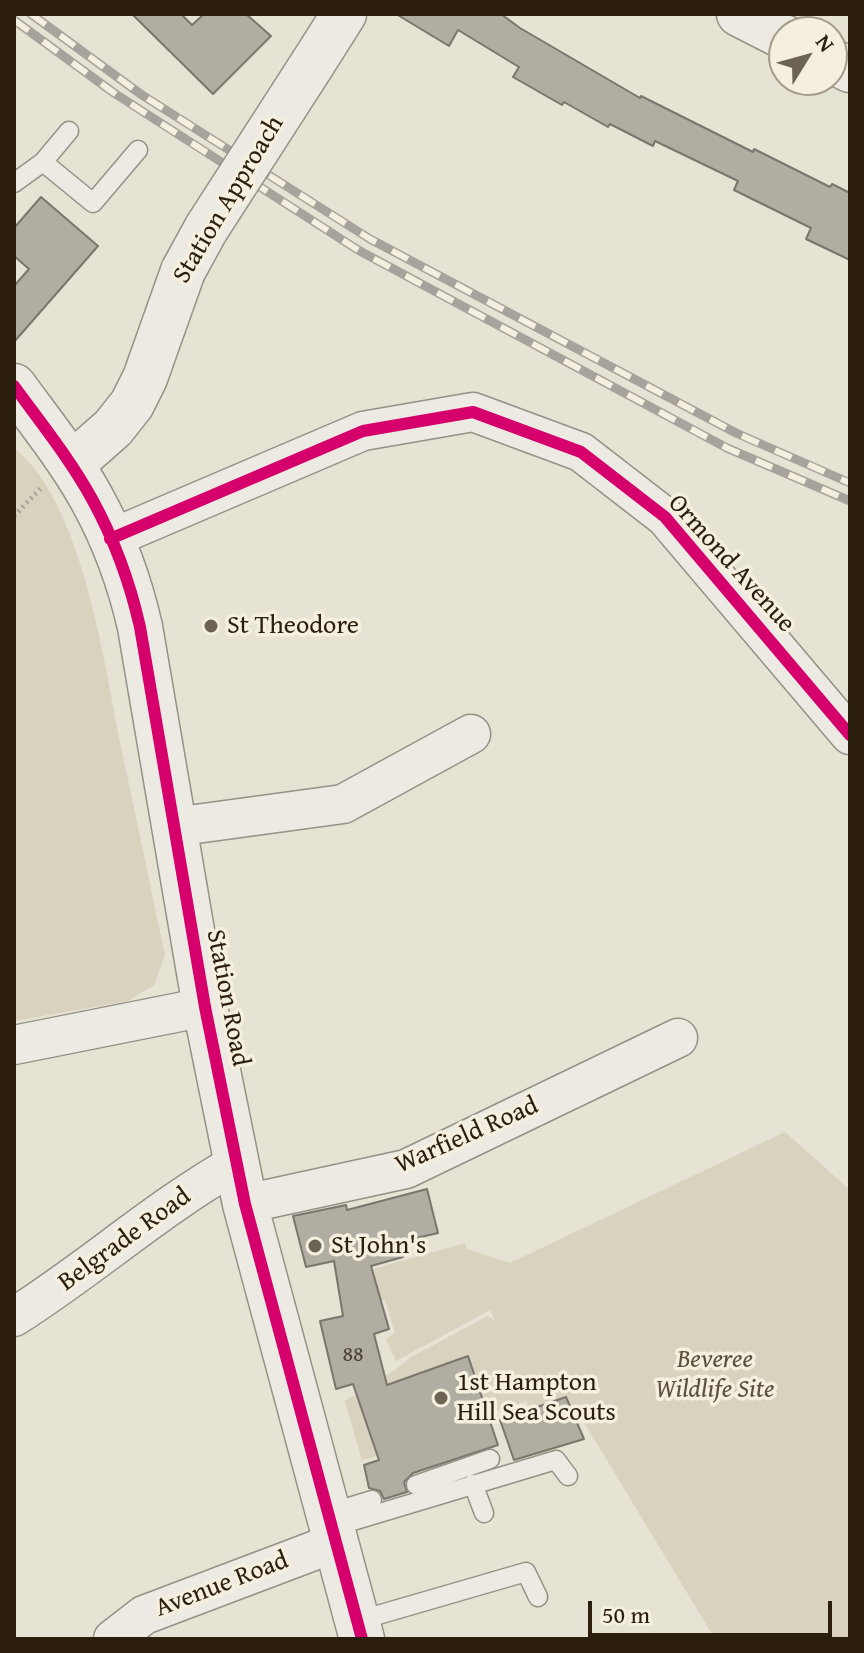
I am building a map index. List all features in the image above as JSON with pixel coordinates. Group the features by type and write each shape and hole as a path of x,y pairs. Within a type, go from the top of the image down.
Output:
{"street":[{"name":"Station Approach","path":"71,465 113,428 132,404 141,388 183,271 206,229 344,14"},
{"path":"739,14 768,29"},
{"name":"Station Road","path":"14,386 93,500 130,586 140,627 205,1007 241,1183 359,1630"},
{"name":"Ormond Avenue","path":"110,539 363,431 473,412 581,452 665,517 850,735"},
{"path":"174,827 343,804 471,734"},
{"path":"14,1045 205,1007"},
{"name":"Warfield Road","path":"241,1183 406,1169 678,1038"},
{"name":"Belgrade Road","path":"14,1317 66,1284 209,1179 241,1183"},
{"name":"Avenue Road","path":"113,1639 144,1615 333,1527"}],"lane":[{"path":"14,183 43,162 69,131"},
{"path":"43,162 93,203 138,150"},
{"path":"416,1485 490,1459"},
{"path":"333,1527 556,1460 568,1476"},
{"path":"473,1484 484,1513"},
{"path":"333,1527 372,1500"},
{"path":"359,1630 526,1572 538,1597"}],"green space":[{"path":"14,448 38,473 57,506 87,587 165,955 154,985 128,1001 14,1021"},
{"name":"Beveree Wildlife Site","path":"785,1132 850,1190 850,1639 715,1639 573,1404 533,1418 526,1401 488,1414 468,1356 431,1369 435,1384 378,1456 362,1460 345,1401 411,1357 488,1316 495,1321 490,1310 396,1361 386,1339 395,1333 385,1300 352,1306 345,1277 465,1243 467,1249 510,1263"}],"building":[{"path":"132,14 181,14 192,25 204,14 246,14 271,36 213,94"},
{"path":"396,14 501,14 640,98 830,187 832,184 850,193 850,260 806,239 811,228 734,190 738,181 655,141 653,146 610,124 608,127 564,102 562,105 513,77 519,67 458,30 449,46"},
{"path":"41,197 98,246 14,342 14,286 29,269 14,256 14,228"},
{"path":"427,1189 438,1233 399,1242 403,1257 371,1266 389,1329 374,1334 387,1385 468,1356 498,1445 413,1473 404,1482 407,1492 384,1499 380,1491 369,1488 364,1465 379,1460 353,1384 336,1389 320,1321 343,1316 334,1261 306,1267 293,1216 346,1205 347,1210"},
{"path":"566,1397 584,1439 514,1460 500,1420"}],"railway":[{"path":"31,14 142,95 370,239 736,433 850,483"},
{"path":"14,20 114,93 358,250 727,448 850,501"}],"cycle path":[{"path":"14,386 65,455 92,499 114,545 136,611 205,1007 245,1204 362,1639"},
{"path":"110,539 363,431 473,412 581,452 665,517 850,735"}],"place":[{"name":"St Theodore","path":"211,626"},
{"name":"St John's","path":"315,1246"},
{"name":"1st Hampton Hill Sea Scouts","path":"441,1398"}]}
